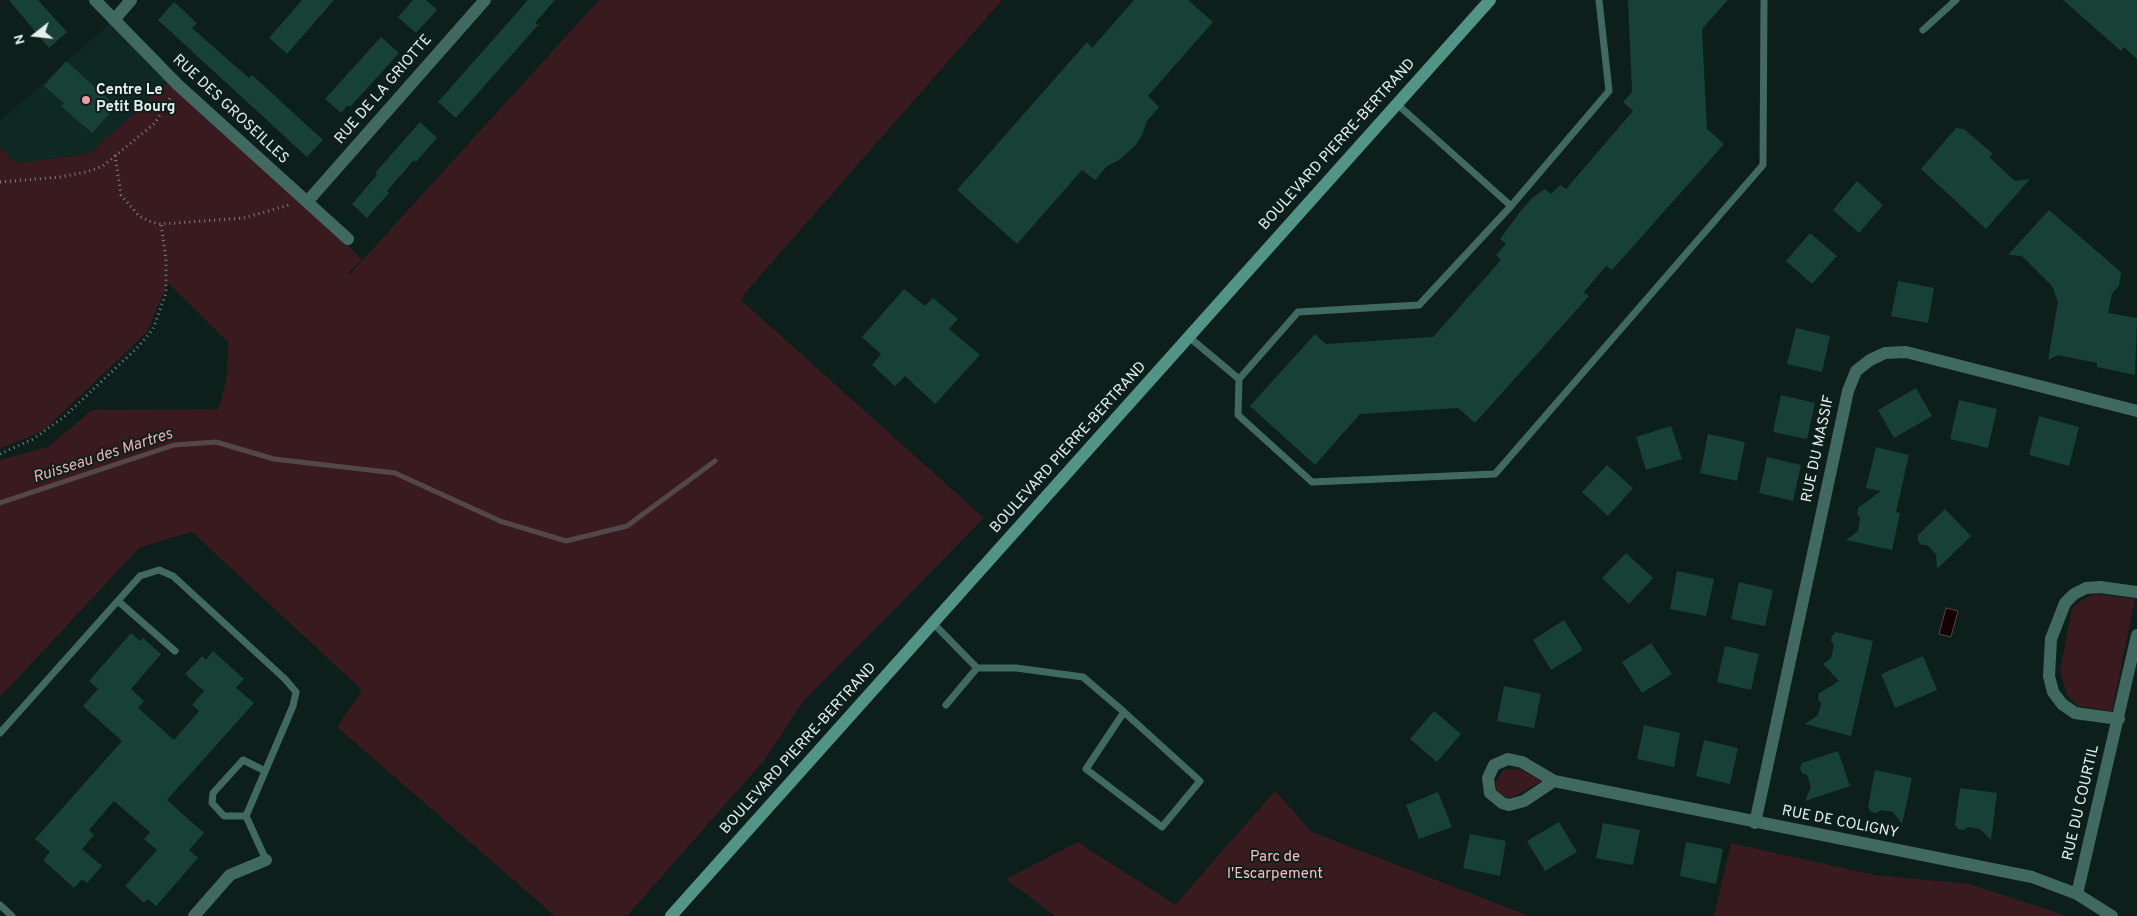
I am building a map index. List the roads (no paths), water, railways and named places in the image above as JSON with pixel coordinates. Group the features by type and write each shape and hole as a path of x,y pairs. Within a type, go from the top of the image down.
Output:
{"main road":[{"name":"BOULEVARD PIERRE-BERTRAND","path":"671,916 1490,0"}],"street":[{"name":"RUE DES GROSEILLES","path":"95,0 178,85 348,239"},
{"path":"114,20 131,0"},
{"name":"RUE DE LA GRIOTTE","path":"306,201 485,0"},
{"name":"RUE DU MASSIF","path":"1755,823 1848,391 1856,371 1870,360 1885,353 1906,352 2137,411"},
{"path":"2119,719 2075,713 2062,704 2053,692 2049,676 2052,639 2065,603 2074,594 2086,588 2100,587 2137,592"},
{"name":"RUE DU COURTIL","path":"2078,894 2137,635"},
{"name":"RUE DE COLIGNY","path":"1554,781 1530,798 1509,805 1495,799 1488,786 1488,778 1494,765 1508,759 1522,762 1554,781 1755,823 2032,877 2078,894 2112,916"},
{"path":"194,916 230,876 266,860"}],"lane":[{"path":"1599,0 1609,91 1511,206 1419,305 1298,312 1239,379 1238,415 1312,482 1495,474 1763,165 1764,0"},
{"path":"1923,30 1956,0"},
{"path":"1397,104 1511,206"},
{"path":"1189,337 1239,379"},
{"path":"0,733 140,576 159,570 173,576 285,679 296,692 293,706 246,816 266,860"},
{"path":"118,601 175,651"},
{"path":"933,623 978,668 1016,668 1083,677 1124,712 1200,781 1162,828 1086,769 1124,712"},
{"path":"946,706 978,668"},
{"path":"246,816 224,816 212,803 213,793 243,760 265,772"},
{"path":"0,905 12,916"}],"waterway":[{"name":"Ruisseau des Martres","path":"0,503 174,445 216,442 274,459 395,473 500,521 566,541 627,526 715,461"}],"place":[{"name":"Centre Le Petit Bourg","path":"86,100"}],"park label":[{"name":"Parc de l'Escarpement","path":"1275,866"}]}
